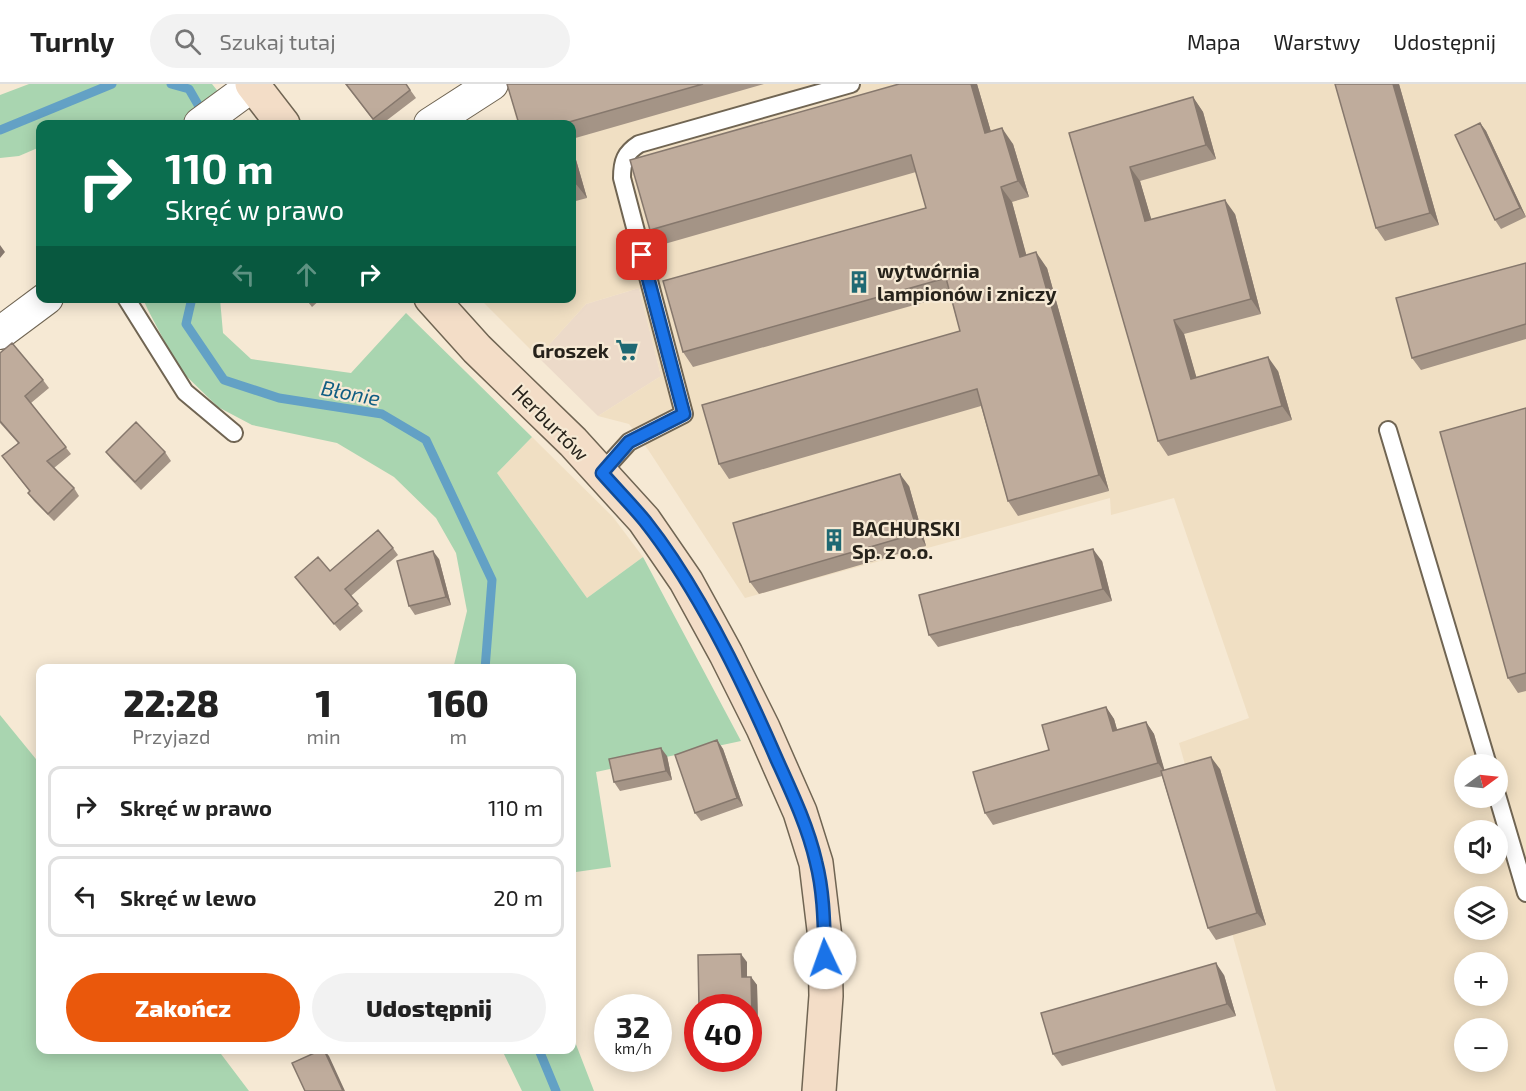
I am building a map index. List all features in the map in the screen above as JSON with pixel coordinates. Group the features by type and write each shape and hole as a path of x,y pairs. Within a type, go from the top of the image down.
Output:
{"street":[{"path":"436,120 492,84"},
{"path":"205,120 246,90 279,120"},
{"path":"0,333 39,303"},
{"name":"Herburtów","path":"435,303 477,350 573,442 644,520 686,581 758,717 800,812 816,863 825,938 826,996 819,1091"}],"lane":[{"path":"602,473 629,442 684,414 622,178 622,163 628,152 639,144 851,84"},
{"path":"129,303 185,392 234,433"},
{"path":"1388,430 1485,754"},
{"path":"1501,808 1526,892"}],"shaded area":[{"path":"533,84 1526,84 1526,1091 1276,1091 1179,743 1249,718 1174,498 1111,515 1110,498 745,598 629,424 598,416 661,376 639,288 586,304 538,357 484,303 576,303 576,120 516,120 512,102"},
{"path":"639,288 661,376 598,416 538,357 586,304"},
{"path":"532,437 613,517 643,557 587,598 497,473"}],"green space":[{"path":"29,84 212,84 220,94 185,120 36,120 36,149 19,156 0,158 0,95"},
{"path":"145,303 220,303 223,333 251,359 351,373 406,313 532,437 497,473 587,598 643,557 741,741 596,772 611,867 576,872 576,664 454,664 467,611 456,553 436,518 394,477 337,443 252,425 218,407 179,369"},
{"path":"0,715 36,759 36,1054 221,1054 249,1091 0,1091"},
{"path":"576,1044 594,1091 522,1091 504,1054 576,1054"}],"building":[{"path":"346,84 406,84 410,90 373,119"},
{"path":"507,84 703,84 576,120 518,120"},
{"path":"899,84 971,84 985,133 1002,128 1018,181 1001,187 1020,257 1036,252 1099,475 1008,501 977,389 719,464 702,405 960,331 946,278 683,352 663,281 926,208 911,155 650,230 630,160"},
{"path":"1335,84 1393,84 1430,213 1376,228"},
{"path":"1193,97 1206,145 1130,167 1145,221 1225,200 1251,299 1174,320 1191,379 1268,357 1282,406 1158,441 1069,133"},
{"path":"1480,123 1520,208 1495,220 1455,135"},
{"path":"1526,263 1526,324 1412,358 1396,298"},
{"path":"12,343 43,380 25,396 66,447 47,461 74,488 48,514 28,493 30,491 2,456 19,443 0,421 0,353"},
{"path":"1526,408 1526,673 1508,678 1440,432"},
{"path":"136,422 165,452 135,482 106,452"},
{"name":"BACHURSKI Sp. z o.o.","path":"900,474 918,533 750,582 733,523"},
{"path":"378,530 393,548 345,589 358,604 334,624 295,577 318,557 330,571"},
{"path":"1093,549 1103,589 929,635 919,595"},
{"path":"433,551 446,597 409,606 397,561"},
{"path":"1106,707 1113,731 1146,722 1158,763 985,813 973,772 1049,750 1042,725"},
{"path":"717,740 737,798 695,813 675,755"},
{"path":"661,748 666,771 614,782 609,759"},
{"path":"1211,757 1257,913 1208,928 1161,771"},
{"path":"741,954 742,977 751,977 751,994 699,994 698,955"},
{"path":"1216,963 1227,1004 1053,1054 1041,1013"},
{"path":"312,1054 326,1054 343,1091 305,1091 292,1063"}],"waterway":[{"name":"Błonie","path":"0,130 112,84"},
{"name":"Błonie","path":"171,84 189,89 204,115"},
{"name":"Błonie","path":"191,303 186,324 224,380 279,398 382,414 426,440 492,580 485,664"},
{"name":"Błonie","path":"541,1054 556,1091"}],"place":[{"name":"wytwórnia lampionów i zniczy","path":"859,282"},
{"name":"Groszek","path":"627,350"},
{"name":"BACHURSKI Sp. z o.o.","path":"834,540"}],"route":[{"path":"642,255 684,414 629,442 602,473 644,520 686,581 763,728 800,812 816,863 822,903 825,958"}]}
